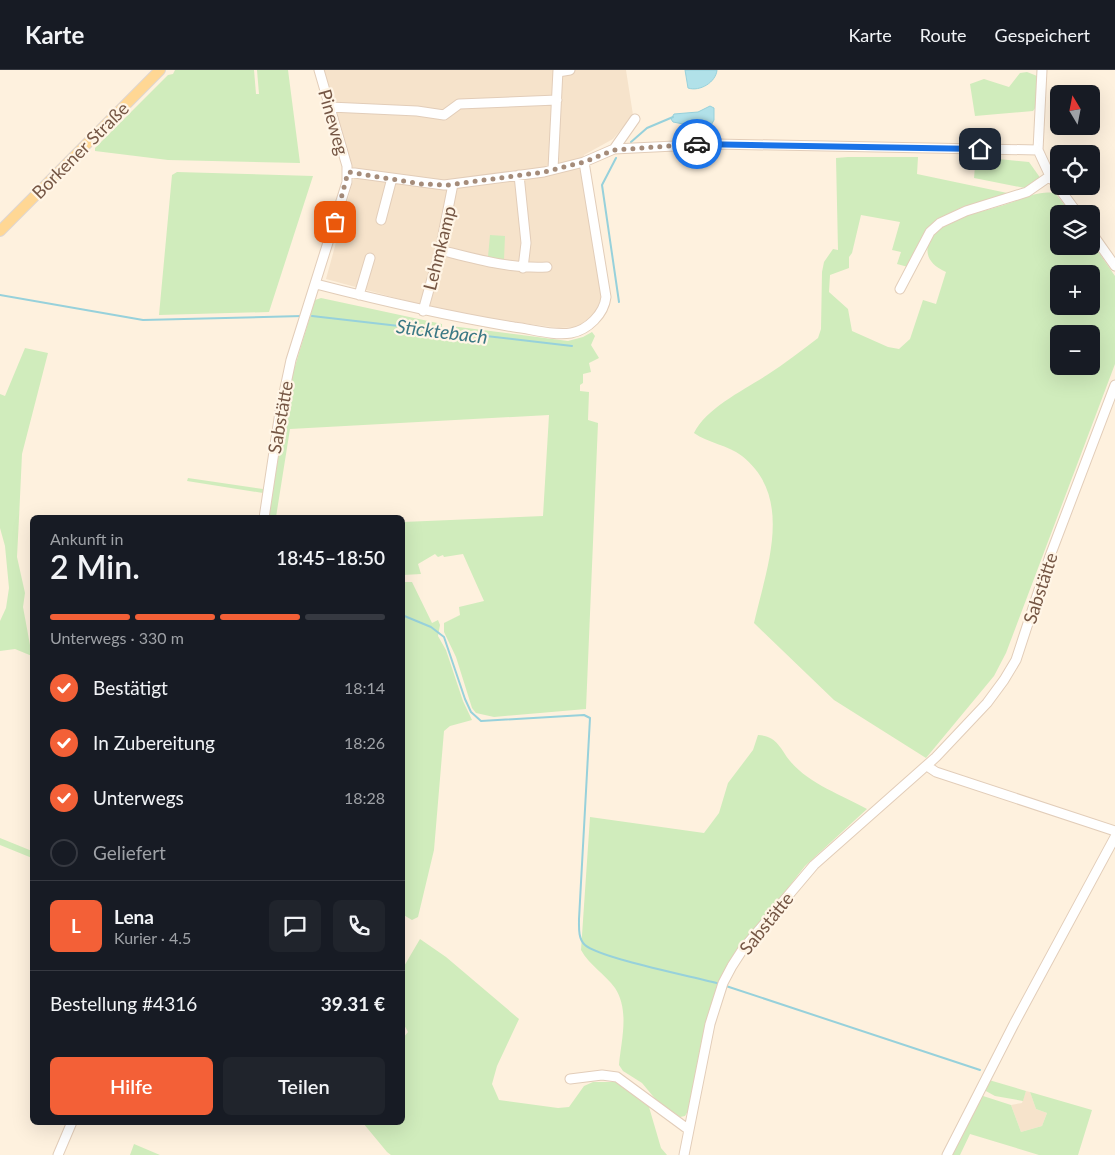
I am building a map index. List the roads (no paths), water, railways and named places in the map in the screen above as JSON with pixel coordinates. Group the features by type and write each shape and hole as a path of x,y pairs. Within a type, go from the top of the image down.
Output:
{"main road":[{"name":"Borkener Straße","path":"0,230 160,70"}],"street":[{"name":"Pineweg","path":"306,318 345,188 348,172 319,70"},
{"path":"553,170 558,71 570,70"},
{"path":"900,289 930,232 940,223 966,211 1027,192 1050,176 1038,150 1042,70"},
{"path":"330,107 417,111 444,115 459,104 556,100"},
{"path":"614,150 635,119"},
{"path":"348,172 422,184 453,184 553,170 584,162 614,150 715,144 1038,150"},
{"path":"316,284 423,311 563,333 571,333 588,326 600,314 605,305 606,297 584,162"},
{"path":"519,175 526,243 523,268"},
{"path":"380,220 392,178"},
{"name":"Lehmkamp","path":"423,311 440,250 453,184"},
{"path":"1100,245 1115,266"},
{"path":"440,250 523,268 547,267"},
{"path":"359,295 370,258"},
{"name":"Sabstätte","path":"264,515 285,387 306,318"},
{"name":"Sabstätte","path":"684,1155 716,1002 723,983 739,955 814,865 927,766 987,703 1016,660 1050,556 1112,404 1115,385"},
{"path":"927,766 936,772 1115,832"},
{"path":"947,1155 1014,1024 1115,836"},
{"path":"570,1079 602,1075 617,1077 689,1130"},
{"path":"58,1155 71,1125"}],"water":[{"path":"685,70 717,70 711,82 693,89 688,88"},
{"path":"710,106 714,108 714,120 709,129 673,122 671,119 674,114 698,112"}],"waterway":[{"path":"631,142 647,128 673,117"},
{"name":"Sticktebach","path":"616,158 602,185 619,302"},
{"path":"0,295 143,320 302,316"},
{"name":"Sticktebach","path":"312,316 572,346"},
{"path":"405,616 431,627 444,637 465,699 471,712 481,721 584,715 590,718 579,919 579,933 585,945 608,956 720,984"},
{"path":"726,986 980,1070"}]}
